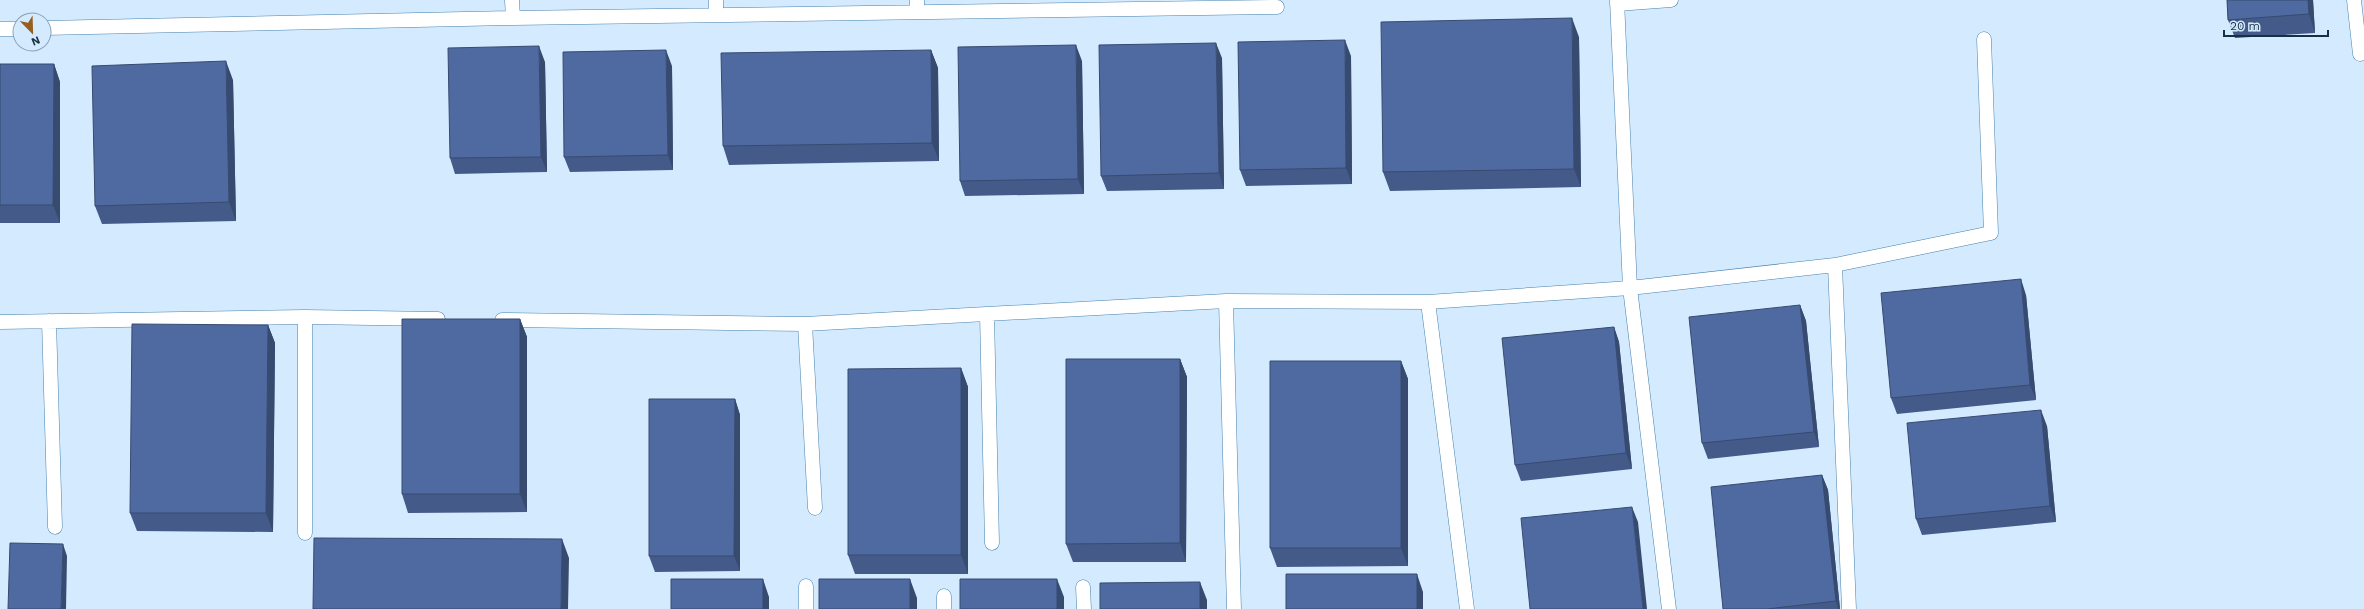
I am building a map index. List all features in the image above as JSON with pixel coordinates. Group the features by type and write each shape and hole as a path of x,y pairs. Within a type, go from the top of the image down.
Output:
{"lane":[{"path":"512,0 513,18"},
{"path":"716,0 716,15"},
{"path":"1669,609 1630,288 1617,2 1671,0"},
{"path":"2354,0 2360,54"},
{"path":"52,28 716,15 917,6 1123,5 1277,7"},
{"path":"0,29 12,29"},
{"path":"488,320 805,324 1226,301 1428,302 1630,288 1835,265 1991,233 1984,39"},
{"path":"1835,265 1849,609"},
{"path":"1226,301 1234,609"},
{"path":"1428,302 1467,609"},
{"path":"987,314 992,543"},
{"path":"304,533 306,317"},
{"path":"0,322 306,317 448,319"},
{"path":"49,321 55,527"},
{"path":"805,324 815,508"},
{"path":"806,586 806,609"},
{"path":"1083,587 1084,609"}],"building":[{"path":"2227,0 2308,0 2309,14 2228,20"},
{"path":"1572,18 1574,169 1383,172 1381,22"},
{"path":"1345,40 1346,168 1240,170 1238,42"},
{"path":"1216,43 1219,173 1101,176 1099,45"},
{"path":"1076,45 1078,179 960,181 958,47"},
{"path":"539,46 541,157 450,158 448,48"},
{"path":"666,50 668,155 564,157 563,52"},
{"path":"931,50 932,143 723,146 721,53"},
{"path":"226,61 229,202 95,206 92,66"},
{"path":"0,64 54,64 53,205 0,205"},
{"path":"2021,279 2030,385 1891,398 1881,293"},
{"path":"1800,305 1814,432 1702,443 1689,317"},
{"path":"402,319 520,319 520,494 402,494"},
{"path":"132,324 268,325 266,513 130,513"},
{"path":"1614,327 1626,453 1515,465 1502,338"},
{"path":"1066,359 1180,359 1180,543 1066,544"},
{"path":"1270,361 1401,361 1401,548 1270,548"},
{"path":"961,368 961,555 848,555 848,369"},
{"path":"649,399 735,399 734,556 649,556"},
{"path":"2041,410 2050,506 1916,519 1907,423"},
{"path":"1822,475 1836,601 1767,609 1723,609 1711,487"},
{"path":"1632,507 1643,609 1530,609 1521,518"},
{"path":"314,538 562,539 561,609 313,609"},
{"path":"10,543 63,544 61,609 8,609"},
{"path":"1286,574 1417,574 1417,609 1286,609"},
{"path":"671,579 763,579 763,609 671,609"},
{"path":"819,579 910,579 910,609 819,609"},
{"path":"960,579 1057,579 1057,609 960,609"},
{"path":"1200,582 1200,609 1100,609 1100,583"}]}
